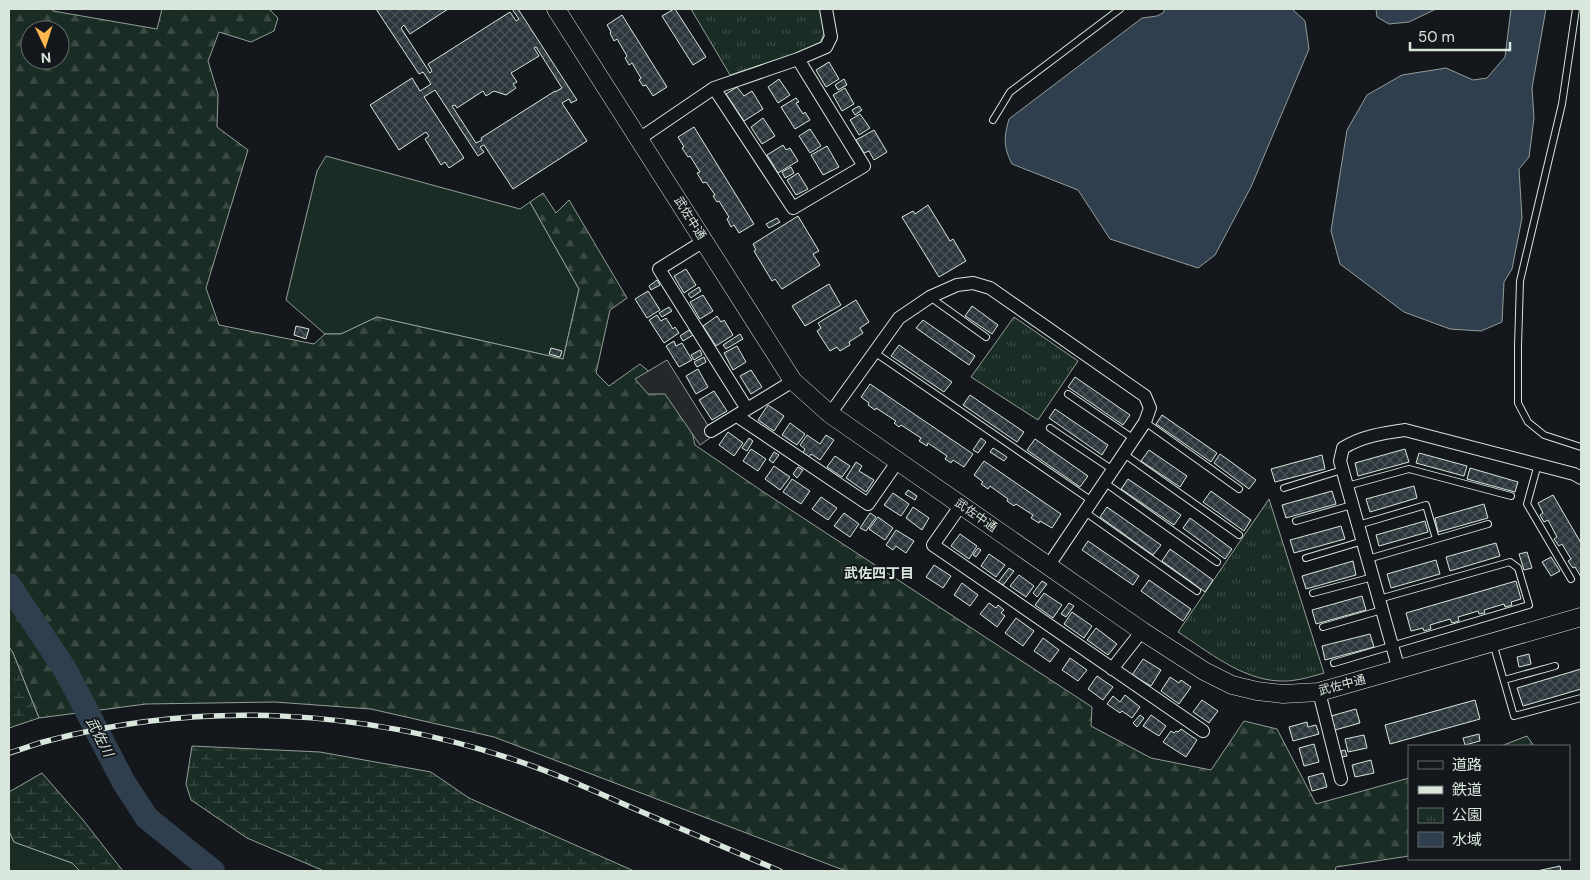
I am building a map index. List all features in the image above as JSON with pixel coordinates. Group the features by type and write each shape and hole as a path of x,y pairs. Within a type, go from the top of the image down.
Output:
{"street":[{"name":"武佐中通","path":"556,9 793,381 830,414 1142,631 1204,671 1232,685 1257,691 1283,694 1319,692 1581,617"},
{"path":"639,139 714,88 798,59 826,47 831,37 826,9"},
{"path":"714,88 793,208 864,166 798,59"},
{"path":"704,241 659,269 742,413 868,504 898,461"},
{"path":"830,414 899,318 930,297 957,285 973,283 990,288 1145,396 1150,408 1145,422 1049,565"},
{"path":"711,431 793,381"},
{"path":"1399,670 1342,470 1340,461 1343,448 1354,441 1406,430 1538,464 1574,474 1581,478"},
{"path":"961,505 933,545 1203,731"},
{"path":"1112,669 1142,631"},
{"path":"1319,692 1341,779"}],"lane":[{"path":"993,120 1010,92 1120,9"},
{"path":"1576,9 1562,104 1520,281 1518,403 1528,422 1544,435 1581,447"},
{"path":"930,297 986,338"},
{"path":"874,352 1092,501"},
{"path":"1068,394 1134,439"},
{"path":"1145,422 1239,489"},
{"path":"1050,428 1114,470"},
{"path":"1124,454 1239,535"},
{"path":"1538,464 1527,504 1571,579"},
{"path":"1347,486 1409,468 1511,496"},
{"path":"1284,488 1342,470"},
{"path":"1104,482 1217,562"},
{"path":"1296,521 1352,505"},
{"path":"1358,524 1426,506 1436,539"},
{"path":"1085,512 1197,591"},
{"path":"1368,559 1488,524"},
{"path":"1306,558 1363,541"},
{"path":"1323,627 1381,605 1510,562 1518,568 1529,605 1334,663"},
{"path":"1313,593 1373,577"},
{"path":"1493,643 1514,716 1581,698"},
{"path":"1504,680 1555,666"}],"green space":[{"path":"9,9 51,9 53,11 157,29 162,9 269,9 278,18 274,31 251,42 219,32 208,61 218,94 217,127 248,150 206,288 219,325 314,344 325,334 341,334 377,317 563,359 579,289 530,202 543,193 556,213 569,200 627,298 610,310 596,373 609,386 640,364 685,401 695,445 765,493 1092,707 1091,726 1151,758 1211,770 1244,721 1277,729 1316,804 1408,778 1408,856 1336,867 1335,871 846,871 494,737 371,709 275,702 146,704 39,718 9,647"},
{"path":"691,9 822,9 826,28 819,46 730,75"},
{"path":"326,156 520,209 530,202 579,289 563,359 377,317 341,334 325,334 286,300 317,171"},
{"path":"1014,317 1078,361 1038,420 971,377"},
{"path":"1269,499 1324,673 1290,681 1265,679 1239,670 1178,632"},
{"path":"9,647 39,718 9,728"},
{"path":"1527,736 1533,745 1504,745"},
{"path":"192,746 320,752 431,772 469,798 634,871 324,871 247,838 191,800 186,784"},
{"path":"42,773 83,820 123,871 80,871 72,863 14,842 9,831 9,792"},
{"path":"9,831 14,842 72,863 80,871 9,871"}],"shaded area":[{"path":"667,360 714,435 700,445 665,394 648,394 635,379"}],"water":[{"path":"1165,9 1292,9 1305,21 1309,49 1251,187 1215,255 1198,268 1110,239 1078,190 1012,164 1006,147 1005,136 1009,119 1142,18 1157,16 1163,13"},
{"path":"1376,9 1436,9 1409,22 1389,24 1377,17"},
{"path":"1511,9 1546,9 1532,88 1534,118 1529,157 1519,169 1522,218 1512,269 1504,282 1502,322 1481,331 1450,329 1404,312 1340,264 1331,231 1347,130 1367,95 1402,75 1446,68 1473,80 1487,78 1505,57"}],"building":[{"path":"376,9 448,9 410,34 404,25 401,28 430,73 432,71 428,64 510,12 516,21 519,19 512,9 518,9 577,100 571,103 569,99 562,103 587,141 513,189 484,145 480,147 484,152 478,156 435,90 424,97 464,158 449,168 445,162 441,165 425,139 429,136 426,132 399,150 370,105 412,78 420,91 431,84 423,72 419,74","holes":["536,47 562,88 481,138 482,140 476,143 452,106 455,105 457,108 483,91 486,96 494,91 506,95 516,88 513,84 517,82 511,73 539,56 534,48"]},
{"path":"674,9 706,57 693,65 662,16"},
{"path":"622,15 667,87 653,96 646,85 643,86 639,80 641,78 632,63 629,65 625,58 627,56 617,39 614,41 610,33 607,25"},
{"path":"829,62 839,79 826,87 816,70"},
{"path":"779,79 790,95 778,103 768,87"},
{"path":"844,79 847,85 838,90 835,85"},
{"path":"737,87 744,96 752,91 763,109 744,121 726,94"},
{"path":"845,88 854,104 842,111 833,95"},
{"path":"796,98 799,102 796,103 803,114 805,112 810,120 795,129 781,107"},
{"path":"859,106 862,110 855,115 852,110"},
{"path":"860,114 870,128 859,135 850,120"},
{"path":"763,118 775,136 762,144 751,127"},
{"path":"694,127 754,224 739,233 734,225 731,227 727,219 729,217 719,201 717,202 713,196 715,195 706,182 703,183 697,173 700,172 690,156 688,157 682,148 684,147 678,137"},
{"path":"810,129 821,146 810,153 799,136"},
{"path":"874,130 887,152 874,160 869,151 864,153 856,140"},
{"path":"783,145 786,150 790,148 798,161 778,173 767,155"},
{"path":"827,146 839,167 823,175 811,155"},
{"path":"791,167 794,173 785,178 782,172"},
{"path":"798,173 808,189 796,195 787,180"},
{"path":"928,205 950,241 953,239 966,261 939,277 902,217 913,211 915,214"},
{"path":"798,216 819,251 813,254 820,265 782,289 775,279 772,281 754,251 756,250 753,244"},
{"path":"777,218 780,222 769,228 766,224"},
{"path":"686,269 696,285 684,293 674,276"},
{"path":"657,280 660,285 651,290 649,286"},
{"path":"829,284 841,305 805,326 792,306"},
{"path":"699,287 701,291 691,298 688,294"},
{"path":"648,291 660,310 647,318 635,299"},
{"path":"703,295 713,311 700,319 690,302"},
{"path":"856,300 869,322 860,328 863,333 849,342 850,345 840,351 837,347 830,351 817,331 821,328 818,323"},
{"path":"972,306 998,325 992,334 965,316"},
{"path":"669,307 672,311 662,317 659,313"},
{"path":"657,315 661,321 666,318 673,329 675,327 679,333 664,343 649,320"},
{"path":"717,316 721,322 724,320 733,335 716,346 703,326"},
{"path":"923,320 975,356 969,365 916,328"},
{"path":"296,326 309,329 306,339 294,335"},
{"path":"689,330 693,335 683,341 680,336"},
{"path":"740,334 743,339 726,349 723,345"},
{"path":"674,341 676,346 682,343 692,360 679,367 666,346"},
{"path":"899,345 952,382 944,392 891,356"},
{"path":"737,346 746,362 733,370 724,353"},
{"path":"551,348 562,351 560,357 549,354"},
{"path":"700,350 702,355 694,360 691,355"},
{"path":"704,357 706,362 697,367 694,362"},
{"path":"698,369 708,387 696,394 686,376"},
{"path":"751,370 762,387 751,394 740,376"},
{"path":"1075,377 1130,415 1123,425 1068,387"},
{"path":"870,384 973,454 964,467 953,460 951,463 945,459 947,456 928,443 927,446 919,441 921,438 901,425 899,427 894,423 896,421 868,405 869,403 861,397"},
{"path":"714,391 727,411 712,420 699,400"},
{"path":"970,395 1024,432 1017,442 963,405"},
{"path":"768,405 784,416 774,431 758,420"},
{"path":"1055,409 1108,445 1102,455 1049,418"},
{"path":"1162,415 1217,453 1211,462 1156,424"},
{"path":"790,423 805,434 797,445 782,435"},
{"path":"728,432 743,443 734,456 719,445"},
{"path":"807,435 820,444 826,435 834,440 820,460 811,454 809,457 803,453 805,449 800,445"},
{"path":"749,438 753,441 747,451 742,448"},
{"path":"981,438 986,442 978,453 973,450"},
{"path":"1035,439 1088,476 1080,487 1027,450"},
{"path":"993,448 1007,457 1004,461 990,452"},
{"path":"751,449 766,459 758,471 743,461"},
{"path":"1405,449 1409,462 1358,476 1355,463"},
{"path":"1149,450 1187,476 1180,487 1141,461"},
{"path":"774,452 779,455 773,463 769,460"},
{"path":"1419,453 1467,466 1464,476 1416,463"},
{"path":"1220,454 1256,480 1249,489 1214,463"},
{"path":"1322,455 1325,469 1275,482 1271,469"},
{"path":"835,456 850,466 842,477 827,467"},
{"path":"984,461 1061,514 1052,528 1031,518 1033,515 1016,504 1014,506 1007,501 1008,499 990,486 988,489 981,484 983,482 974,475"},
{"path":"856,462 862,466 859,471 874,480 866,492 846,478"},
{"path":"774,466 790,477 780,490 765,479"},
{"path":"798,467 803,470 797,478 793,474"},
{"path":"1470,468 1518,482 1515,492 1467,479"},
{"path":"792,479 810,491 801,504 783,492"},
{"path":"1128,479 1181,515 1174,525 1121,489"},
{"path":"1414,486 1417,498 1370,512 1366,499"},
{"path":"908,490 917,496 915,500 905,494"},
{"path":"1211,491 1251,520 1244,531 1203,502"},
{"path":"1332,491 1336,504 1286,518 1282,505"},
{"path":"893,493 909,504 901,516 884,505"},
{"path":"1553,495 1581,543 1581,577 1575,567 1573,568 1568,561 1571,559 1562,544 1559,546 1554,539 1557,537 1548,520 1544,522 1540,515 1543,513 1538,503"},
{"path":"821,497 837,508 828,520 812,509"},
{"path":"1484,504 1488,518 1438,532 1435,518"},
{"path":"913,507 929,518 922,530 906,518"},
{"path":"1107,507 1161,545 1153,555 1100,517"},
{"path":"844,513 859,524 850,537 834,526"},
{"path":"870,513 876,517 866,531 860,528"},
{"path":"878,517 893,528 885,540 869,529"},
{"path":"1190,518 1232,549 1225,559 1183,528"},
{"path":"1425,521 1428,532 1379,546 1376,535"},
{"path":"1341,526 1345,539 1294,553 1290,540"},
{"path":"896,530 914,541 906,553 896,546 893,550 886,545"},
{"path":"960,534 977,546 969,559 951,546"},
{"path":"1088,541 1139,576 1133,585 1082,550"},
{"path":"1496,543 1500,556 1450,571 1446,557"},
{"path":"978,548 981,550 976,557 973,555"},
{"path":"1170,549 1213,580 1205,592 1162,561"},
{"path":"1527,552 1532,568 1524,570 1519,554"},
{"path":"989,554 1005,565 996,577 981,566"},
{"path":"1551,557 1560,571 1551,576 1542,562"},
{"path":"1436,560 1440,574 1391,588 1387,574"},
{"path":"1353,561 1356,575 1306,589 1302,576"},
{"path":"934,565 951,576 943,588 926,577"},
{"path":"1009,568 1014,571 1003,585 998,582"},
{"path":"1019,575 1034,586 1026,597 1010,586"},
{"path":"1149,580 1191,609 1183,621 1141,591"},
{"path":"1042,581 1047,584 1037,597 1033,593"},
{"path":"1516,581 1521,599 1511,602 1512,605 1505,607 1504,604 1484,610 1485,613 1479,614 1478,611 1458,617 1459,621 1452,623 1450,619 1430,625 1431,629 1424,631 1423,628 1411,631 1406,613"},
{"path":"962,583 978,595 970,606 954,595"},
{"path":"1044,593 1062,605 1053,618 1035,605"},
{"path":"1362,596 1366,610 1316,624 1312,610"},
{"path":"989,603 996,608 998,605 1004,610 1001,613 1005,616 997,627 980,614"},
{"path":"1069,603 1074,606 1066,617 1061,614"},
{"path":"1072,612 1092,626 1084,638 1064,624"},
{"path":"1016,618 1034,631 1023,646 1005,633"},
{"path":"1096,628 1117,644 1108,655 1087,640"},
{"path":"1370,634 1374,647 1325,660 1322,646"},
{"path":"1043,638 1059,650 1050,662 1034,651"},
{"path":"1529,654 1531,664 1519,667 1517,657"},
{"path":"1070,658 1087,670 1078,681 1062,670"},
{"path":"1143,659 1161,670 1151,686 1132,675"},
{"path":"1581,669 1581,689 1523,706 1517,688"},
{"path":"1097,676 1113,687 1103,700 1088,689"},
{"path":"1170,677 1179,683 1181,680 1191,687 1179,704 1161,691"},
{"path":"1125,695 1140,707 1132,718 1122,711 1120,713 1107,704 1113,696 1120,702"},
{"path":"1202,700 1218,711 1209,723 1193,712"},
{"path":"1475,700 1480,719 1390,744 1385,725"},
{"path":"1356,709 1360,723 1335,730 1331,716"},
{"path":"1140,715 1144,718 1137,727 1133,723"},
{"path":"1151,715 1166,726 1159,736 1143,726"},
{"path":"1307,722 1308,727 1316,725 1319,734 1293,741 1289,727"},
{"path":"1181,729 1197,740 1186,757 1163,742 1171,731 1174,733"},
{"path":"1479,734 1480,741 1465,745 1463,738"},
{"path":"1364,735 1367,748 1348,752 1345,739"},
{"path":"1314,744 1319,762 1304,766 1299,748"},
{"path":"1345,750 1347,756 1342,757 1341,751"},
{"path":"1371,760 1374,773 1355,777 1352,765"},
{"path":"1323,773 1327,787 1312,791 1308,777"},
{"path":"1560,866 1561,871 1537,871"}],"waterway":[{"name":"武佐川","path":"9,585 66,671 123,781 147,818 213,871"}],"railway":[{"path":"9,753 46,741 109,727 167,719 283,716 341,721 399,730 456,742 527,764 780,871"}],"district":[{"name":"武佐四丁目","path":"879,573"}]}
